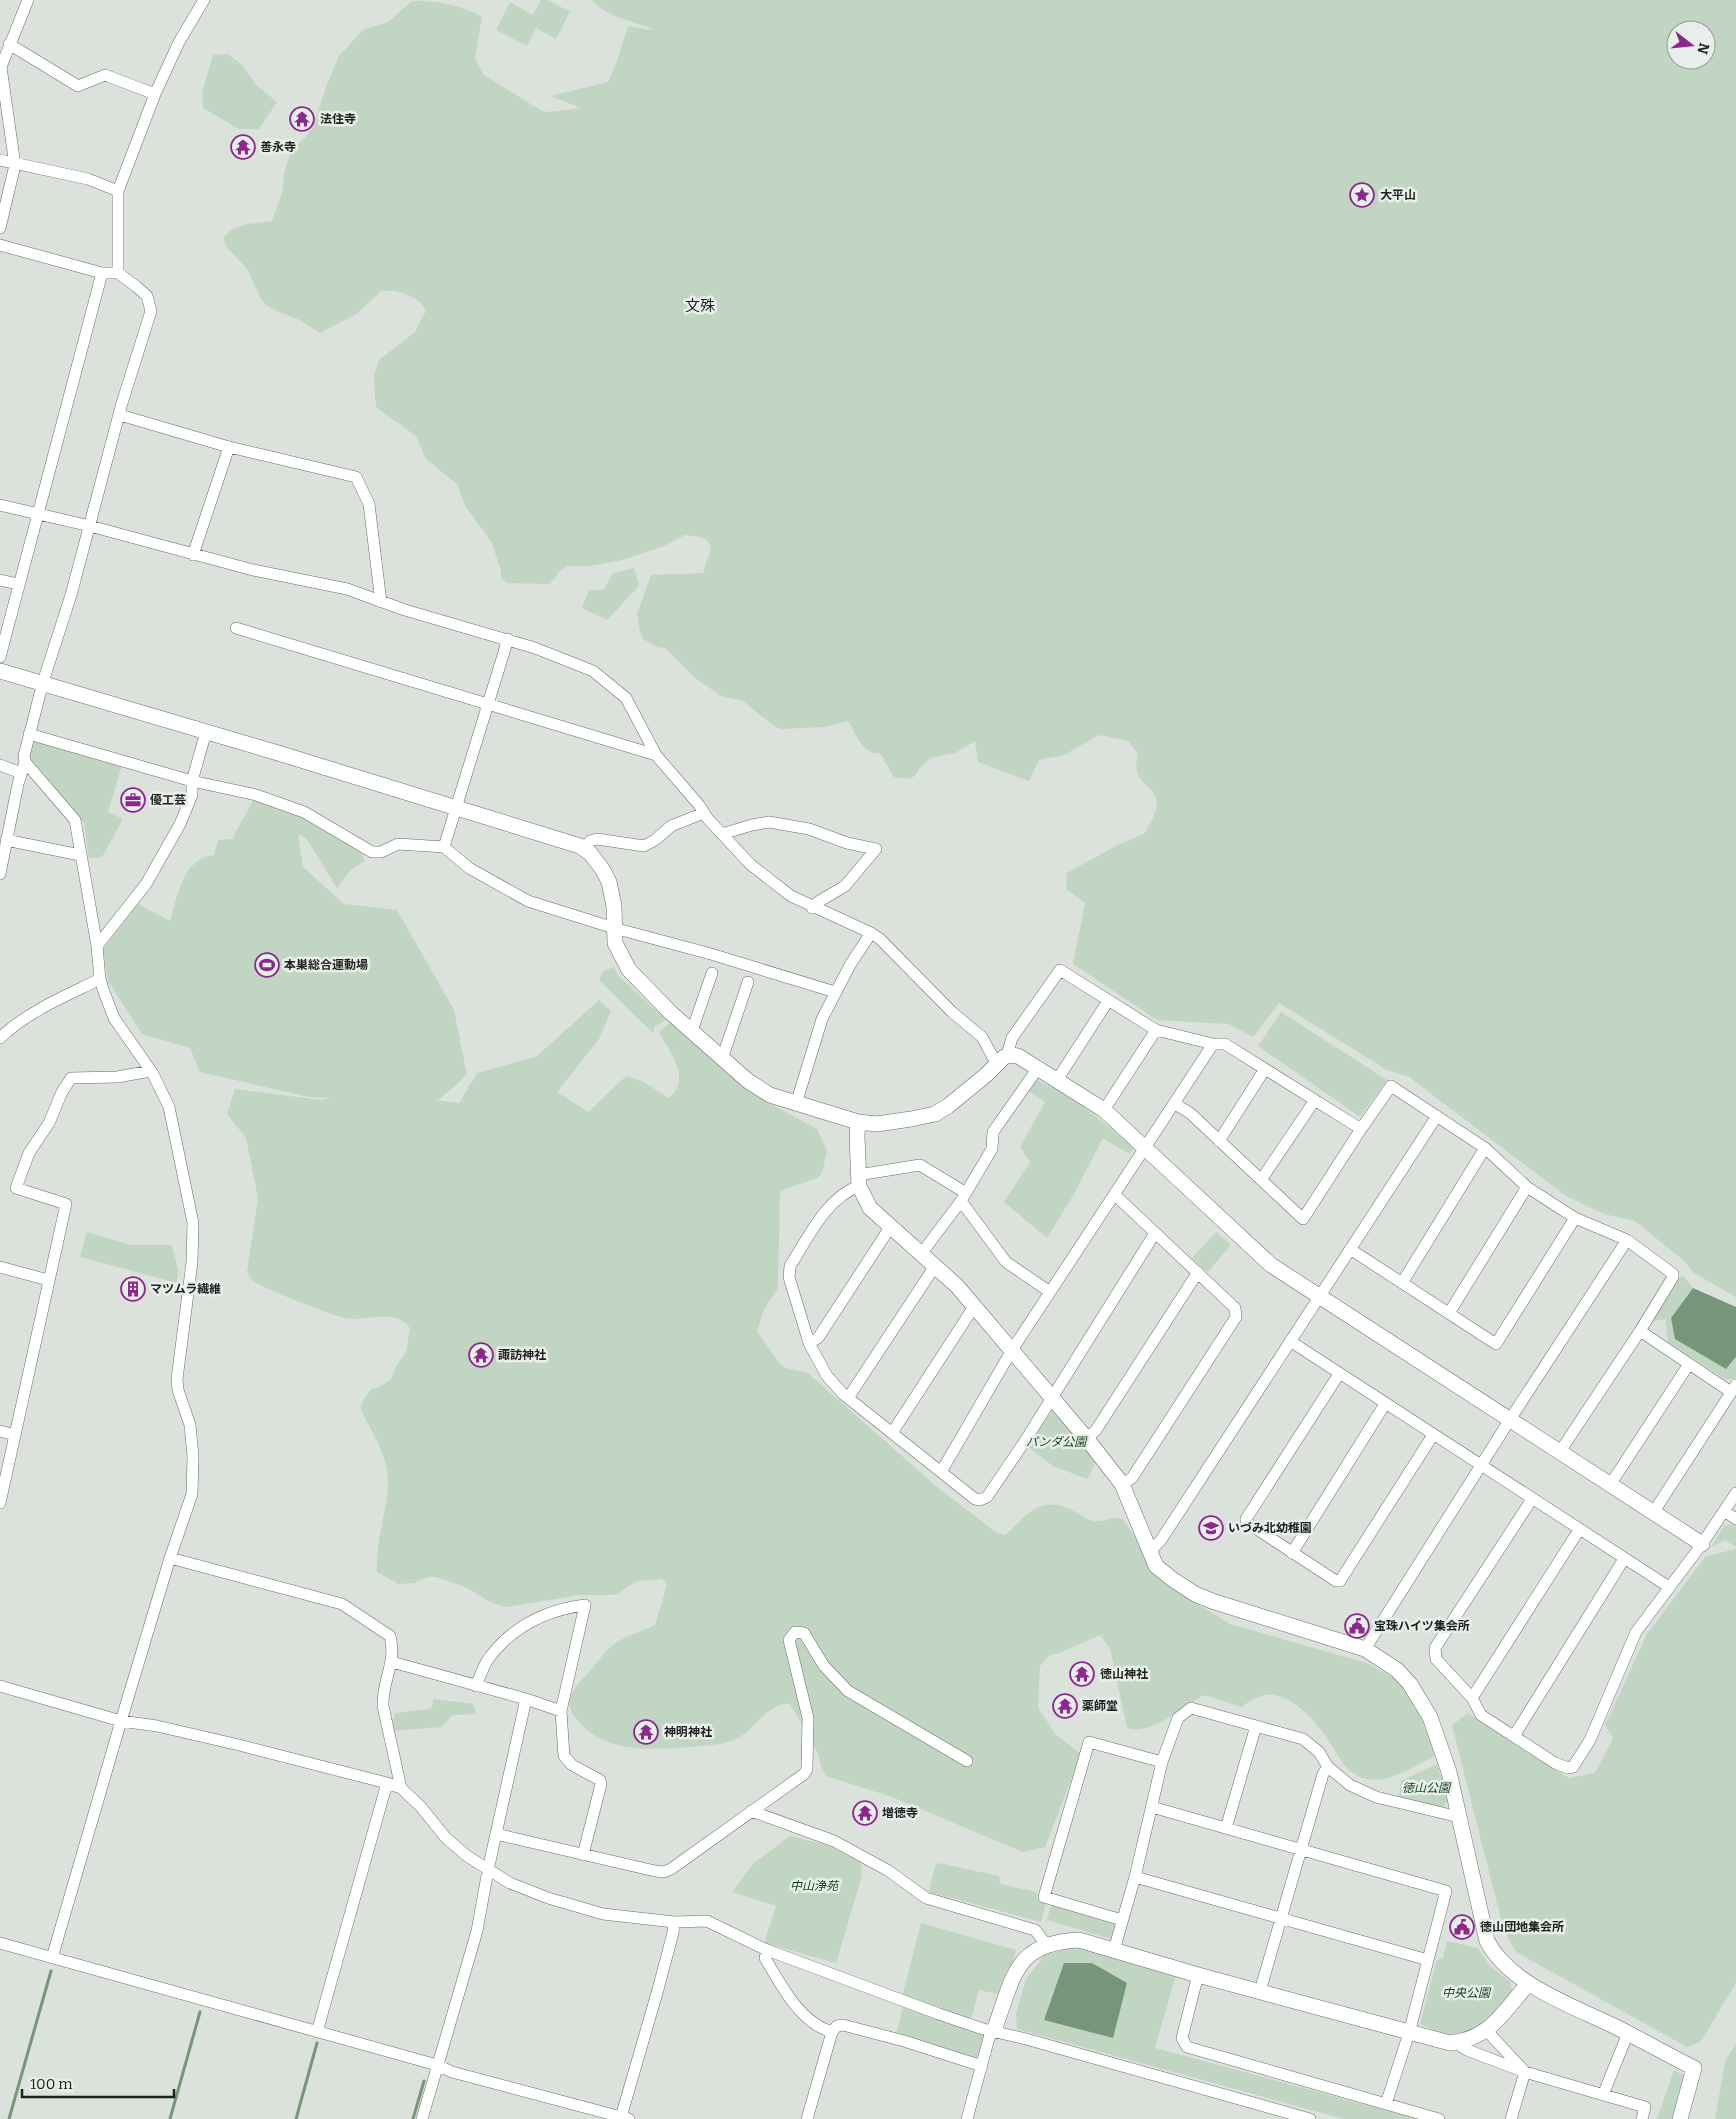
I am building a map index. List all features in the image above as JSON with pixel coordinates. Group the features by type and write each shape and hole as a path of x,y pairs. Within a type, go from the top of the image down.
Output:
{"street":[{"path":"0,228 15,164 1,67 28,0"},
{"path":"118,273 118,191 155,94 179,42 204,0"},
{"path":"10,44 78,86 105,75 155,94"},
{"path":"0,160 88,179 118,191"},
{"path":"0,245 102,273 118,273 147,296 151,311 122,403 57,644 43,682 23,768 4,835 0,874"},
{"path":"0,657 102,273"},
{"path":"120,415 229,446 356,477 368,504 381,602"},
{"path":"193,554 229,446"},
{"path":"0,505 90,526 261,572 347,589 381,602 508,639 593,671 626,698 656,755 722,834 763,876 812,908 871,933 880,939 952,1012 982,1037 1002,1060"},
{"path":"0,580 18,584"},
{"path":"236,628 656,755"},
{"path":"444,847 486,705 508,639"},
{"path":"0,671 43,682 543,833 580,846 599,864 610,882 614,906 615,943 629,970 722,1059 748,1081 770,1095 796,1104 858,1122 877,1124 935,1114 974,1086 1002,1060 1012,1038 1060,970 1156,1030 1213,1044 1225,1044 1361,1129"},
{"path":"97,946 146,884 162,854 169,846 192,795 192,781 206,732"},
{"path":"30,734 192,781 256,795 304,812 372,852 381,852 398,844 444,847 469,868 528,901 835,992"},
{"path":"0,765 23,768 75,820 97,946 100,978 114,1018 150,1071 169,1107 193,1223 192,1268 177,1379 178,1390 190,1425 193,1456 192,1494 170,1558 52,1958"},
{"path":"584,849 590,841 597,839 644,846 655,840 670,826 704,813"},
{"path":"722,834 769,822 809,829 847,843 876,849 845,886 818,902 812,908"},
{"path":"4,835 80,856"},
{"path":"796,1104 822,1019 835,992 871,933"},
{"path":"692,1031 712,973"},
{"path":"0,1038 11,1028 36,1012 100,978"},
{"path":"722,1059 748,982"},
{"path":"1057,1080 1108,1001"},
{"path":"1104,1110 1156,1030"},
{"path":"940,1472 1012,1350 1213,1044"},
{"path":"1002,1060 1018,1056 1104,1110 1271,1265 1509,1421 1702,1544"},
{"path":"921,1254 963,1197 992,1150 993,1132 1038,1068"},
{"path":"1219,1141 1265,1069"},
{"path":"0,1503 66,1204 16,1188 29,1153 49,1123 62,1092 71,1078 117,1077 150,1071"},
{"path":"1175,1104 1190,1113 1303,1219 1391,1086 1485,1148 1527,1187 1575,1218 1627,1240 1673,1274 1640,1331 1559,1453"},
{"path":"1261,1180 1315,1100"},
{"path":"1149,1552 1161,1540 1436,1116"},
{"path":"858,1122 859,1181 870,1208 935,1266 975,1305 1122,1484 1156,1566 1195,1594 1365,1649 1397,1670 1423,1702 1449,1772 1487,1941 1499,1960 1511,1972 1528,1984 1694,2068 1680,2119"},
{"path":"1402,1283 1485,1148"},
{"path":"1050,1292 1006,1262 963,1197 920,1165 859,1181 848,1190 828,1208 790,1266 789,1277 809,1343 827,1376 848,1398 940,1472 975,1499 980,1500 987,1496 1025,1441 1155,1233"},
{"path":"1448,1313 1527,1187"},
{"path":"1115,1195 1235,1308 1236,1317 1132,1478 1122,1484"},
{"path":"1350,1249 1496,1344 1575,1218"},
{"path":"809,1343 818,1338 891,1226"},
{"path":"1365,1649 1509,1421 1627,1240"},
{"path":"848,1398 935,1266"},
{"path":"0,1267 48,1280"},
{"path":"1086,1440 1096,1430 1198,1272"},
{"path":"892,1433 975,1305"},
{"path":"1640,1331 1688,1364 1734,1389 1653,1513"},
{"path":"1290,1342 1669,1587"},
{"path":"1610,1485 1688,1364"},
{"path":"1339,1374 1246,1519 1246,1522 1292,1553 1336,1581 1340,1580 1433,1435"},
{"path":"1292,1553 1385,1404"},
{"path":"0,1431 15,1435"},
{"path":"1532,1499 1435,1648 1436,1660 1472,1698 1481,1715 1556,1763 1568,1768 1572,1767 1590,1740 1636,1632 1702,1544 1736,1494"},
{"path":"1724,1511 1736,1519"},
{"path":"1472,1698 1579,1530"},
{"path":"170,1558 342,1604 390,1636 392,1662 382,1698 382,1706 401,1788"},
{"path":"1514,1736 1624,1559"},
{"path":"476,1686 488,1660 503,1641 526,1623 560,1608 584,1605 561,1711 564,1756 572,1765 600,1780 602,1784 583,1855"},
{"path":"496,1834 664,1872 672,1869 804,1774 808,1764 808,1718 789,1640 794,1632 804,1633 824,1666 848,1691 967,1761"},
{"path":"392,1662 526,1699 561,1711"},
{"path":"0,1686 121,1721 157,1726 239,1745 387,1783 401,1788 421,1807 446,1838 467,1856 510,1883 548,1898 603,1914 674,1922 706,1921 767,1950 983,2029 994,2030 1310,2119"},
{"path":"422,2119 477,1931 488,1870 526,1699"},
{"path":"1114,1950 1135,1877 1162,1762 1178,1718 1191,1708 1303,1739 1319,1752 1328,1767 1350,1785 1376,1797 1459,1817"},
{"path":"1226,1828 1256,1726"},
{"path":"1122,1920 1044,1897 1088,1742 1162,1762"},
{"path":"1260,1991 1323,1774 1328,1767"},
{"path":"317,2032 387,1783"},
{"path":"1152,1808 1446,1891 1409,2033 1386,2104"},
{"path":"751,1811 841,1844 889,1871 926,1898 1035,1930 1046,1944"},
{"path":"1135,1877 1428,1960"},
{"path":"0,1943 437,2064 452,2072 551,2100 625,2118 673,1933 674,1922"},
{"path":"968,2119 989,2038 994,2030 1009,1988 1026,1956 1046,1944 1079,1940 1198,1975 1450,2043 1476,2037 1487,2031 1528,1984"},
{"path":"767,1950 765,1958 798,2008 814,2025 832,2032"},
{"path":"1198,1975 1182,2038 1187,2047 1439,2119"},
{"path":"807,2119 832,2032 837,2026 843,2025 904,2040 982,2066"},
{"path":"1487,2031 1525,2072"},
{"path":"1603,2095 1628,2033"},
{"path":"1460,2042 1462,2047 1467,2050 1525,2072 1645,2107 1642,2119"},
{"path":"1511,2119 1525,2072"}],"green space":[{"path":"541,0 548,0 570,12 556,39 536,28 527,46 496,30 510,2 533,15"},
{"path":"591,0 1736,0 1736,1297 1694,1273 1683,1260 1635,1221 1604,1214 1566,1196 1409,1077 1387,1070 1279,1003 1253,1037 1229,1024 1157,1020 1073,964 1085,903 1066,889 1067,873 1116,846 1145,833 1156,811 1156,796 1140,778 1136,764 1138,754 1128,741 1099,735 1064,755 1039,760 1029,781 978,762 975,741 955,753 931,758 919,769 915,776 908,779 894,777 880,753 869,751 861,743 848,721 825,727 781,729 774,726 743,701 721,696 695,678 665,648 657,647 643,639 637,614 651,575 703,573 711,549 708,541 701,537 685,535 664,546 622,560 590,566 567,566 560,571 550,584 507,583 501,578 501,570 491,541 466,507 457,484 426,459 416,436 377,408 374,376 379,360 415,332 426,311 423,305 407,294 381,291 358,313 320,333 300,320 266,305 261,299 247,269 226,246 223,238 239,226 272,221 283,190 284,173 292,149 304,139 313,127 326,87 339,56 363,30 388,22 412,1 430,1 466,9 482,17 475,58 484,75 542,111 549,112 581,108 551,96 608,82 628,26 651,30 652,28 605,11"},
{"path":"228,54 242,65 257,86 277,102 259,129 239,129 203,108 202,92 213,55"},
{"path":"634,568 639,586 607,620 582,608 589,590 603,590 613,573"},
{"path":"35,738 122,765 108,812 123,819 102,857 89,858 84,823 39,770 32,765 29,758"},
{"path":"256,795 357,844 365,861 350,871 337,888 306,838 298,834 303,867 344,904 397,910 454,1010 467,1075 440,1099 435,1100 459,1103 477,1073 536,1057 599,1000 611,1011 599,1039 557,1092 588,1112 626,1076 642,1081 669,1098 676,1090 679,1074 677,1065 659,1032 672,1021 749,1092 817,1129 827,1151 822,1173 817,1178 780,1191 778,1288 764,1309 757,1331 780,1364 786,1368 808,1373 937,1487 997,1533 1005,1535 1034,1510 1050,1504 1070,1509 1094,1521 1120,1518 1124,1520 1159,1576 1180,1593 1230,1624 1367,1663 1402,1683 1432,1728 1438,1754 1394,1776 1375,1780 1366,1779 1351,1772 1323,1732 1304,1711 1287,1699 1270,1695 1256,1698 1241,1707 1204,1695 1157,1724 1146,1728 1127,1728 1110,1648 1100,1635 1057,1654 1050,1655 1040,1666 1038,1707 1055,1734 1081,1754 1045,1847 1023,1852 892,1797 826,1776 818,1753 790,1704 783,1704 769,1711 744,1734 733,1741 714,1745 658,1749 626,1747 610,1743 584,1727 570,1708 569,1702 573,1691 614,1644 655,1625 667,1585 662,1579 637,1581 617,1594 580,1595 506,1607 492,1603 465,1587 436,1577 428,1577 414,1583 399,1584 377,1572 378,1549 388,1479 385,1461 361,1410 362,1403 371,1389 379,1387 391,1379 397,1365 406,1352 410,1328 396,1318 344,1318 280,1294 251,1279 247,1272 258,1198 246,1138 227,1114 235,1089 321,1100 330,1098 309,1097 200,1072 190,1048 142,1034 108,981 103,949 138,904 170,921 179,890 188,871 203,858 214,855 218,840 232,839"},
{"path":"614,967 618,975 666,1020 654,1027 654,1034 599,980 603,971"},
{"path":"1281,1012 1387,1080 1360,1117 1258,1046"},
{"path":"1031,1077 1072,1098 1135,1147 1129,1154 1103,1138 1074,1194 1047,1238 1004,1202 1030,1162 1020,1147 1045,1102 1024,1088"},
{"path":"87,1232 130,1245 172,1245 178,1270 177,1283 80,1257"},
{"path":"1216,1232 1231,1245 1208,1272 1192,1258"},
{"path":"1682,1275 1693,1288 1671,1318 1729,1367 1736,1357 1736,1378 1726,1380 1668,1342 1665,1319 1651,1322"},
{"name":"パンダ公園","path":"1052,1411 1058,1413 1097,1460 1087,1479 1053,1466 1027,1446"},
{"path":"1734,1524 1736,1526 1736,1547 1725,1540 1710,1548 1724,1526"},
{"path":"1736,1549 1736,1983 1701,2041 1687,2047 1516,1952 1504,1931 1452,1725 1468,1713 1569,1778 1595,1773 1613,1738 1605,1725 1647,1634 1706,1556"},
{"path":"434,1699 473,1704 476,1714 452,1715 442,1727 390,1731 395,1713 431,1709"},
{"name":"徳山公園","path":"1437,1764 1449,1801 1439,1810 1399,1798 1401,1781"},
{"name":"中山浄苑","path":"790,1836 827,1845 861,1863 862,1876 836,1963 764,1943 776,1906 732,1892 754,1863"},
{"path":"939,1863 999,1876 1000,1884 1037,1892 1037,1900 1046,1903 1041,1922 929,1892 935,1866"},
{"path":"1051,1905 1119,1925 1114,1940 1047,1920"},
{"path":"921,1923 1016,1950 1003,1995 979,1990 971,2019 902,1997"},
{"name":"中央公園","path":"1447,1941 1478,1948 1489,1965 1510,1982 1513,1994 1492,2017 1476,2029 1457,2034 1446,2034 1420,2024 1437,1960 1443,1958"},
{"path":"1085,1945 1176,1975 1155,2048 1418,2119 1344,2119 1017,2029 1016,2014 1026,1979 1045,1955 1059,1949"},
{"path":"903,2007 985,2034 979,2057 973,2058 896,2036"},
{"path":"1736,2044 1736,2119 1715,2119 1725,2061"},
{"path":"1674,2070 1688,2077 1676,2119 1657,2119"}],"shaded area":[{"path":"1693,1288 1736,1307 1736,1357 1726,1369 1675,1339 1671,1318"},
{"path":"1064,1963 1092,1963 1127,1983 1113,2038 1044,2020"}],"waterway":[{"path":"9,2119 51,1971"},
{"path":"170,2119 200,2012"},
{"path":"296,2119 317,2043"},
{"path":"413,2119 424,2081"}],"place":[{"name":"法住寺","path":"302,119"},
{"name":"善永寺","path":"243,147"},
{"name":"大平山","path":"1362,195"},
{"name":"優工芸","path":"133,800"},
{"name":"本巣総合運動場","path":"267,965"},
{"name":"マツムラ繊維","path":"133,1289"},
{"name":"諏訪神社","path":"481,1355"},
{"name":"いづみ北幼稚園","path":"1211,1528"},
{"name":"宝珠ハイツ集会所","path":"1357,1626"},
{"name":"徳山神社","path":"1082,1674"},
{"name":"薬師堂","path":"1065,1706"},
{"name":"神明神社","path":"646,1732"},
{"name":"増徳寺","path":"865,1813"},
{"name":"徳山団地集会所","path":"1462,1927"}],"district":[{"name":"文殊","path":"700,306"}]}
